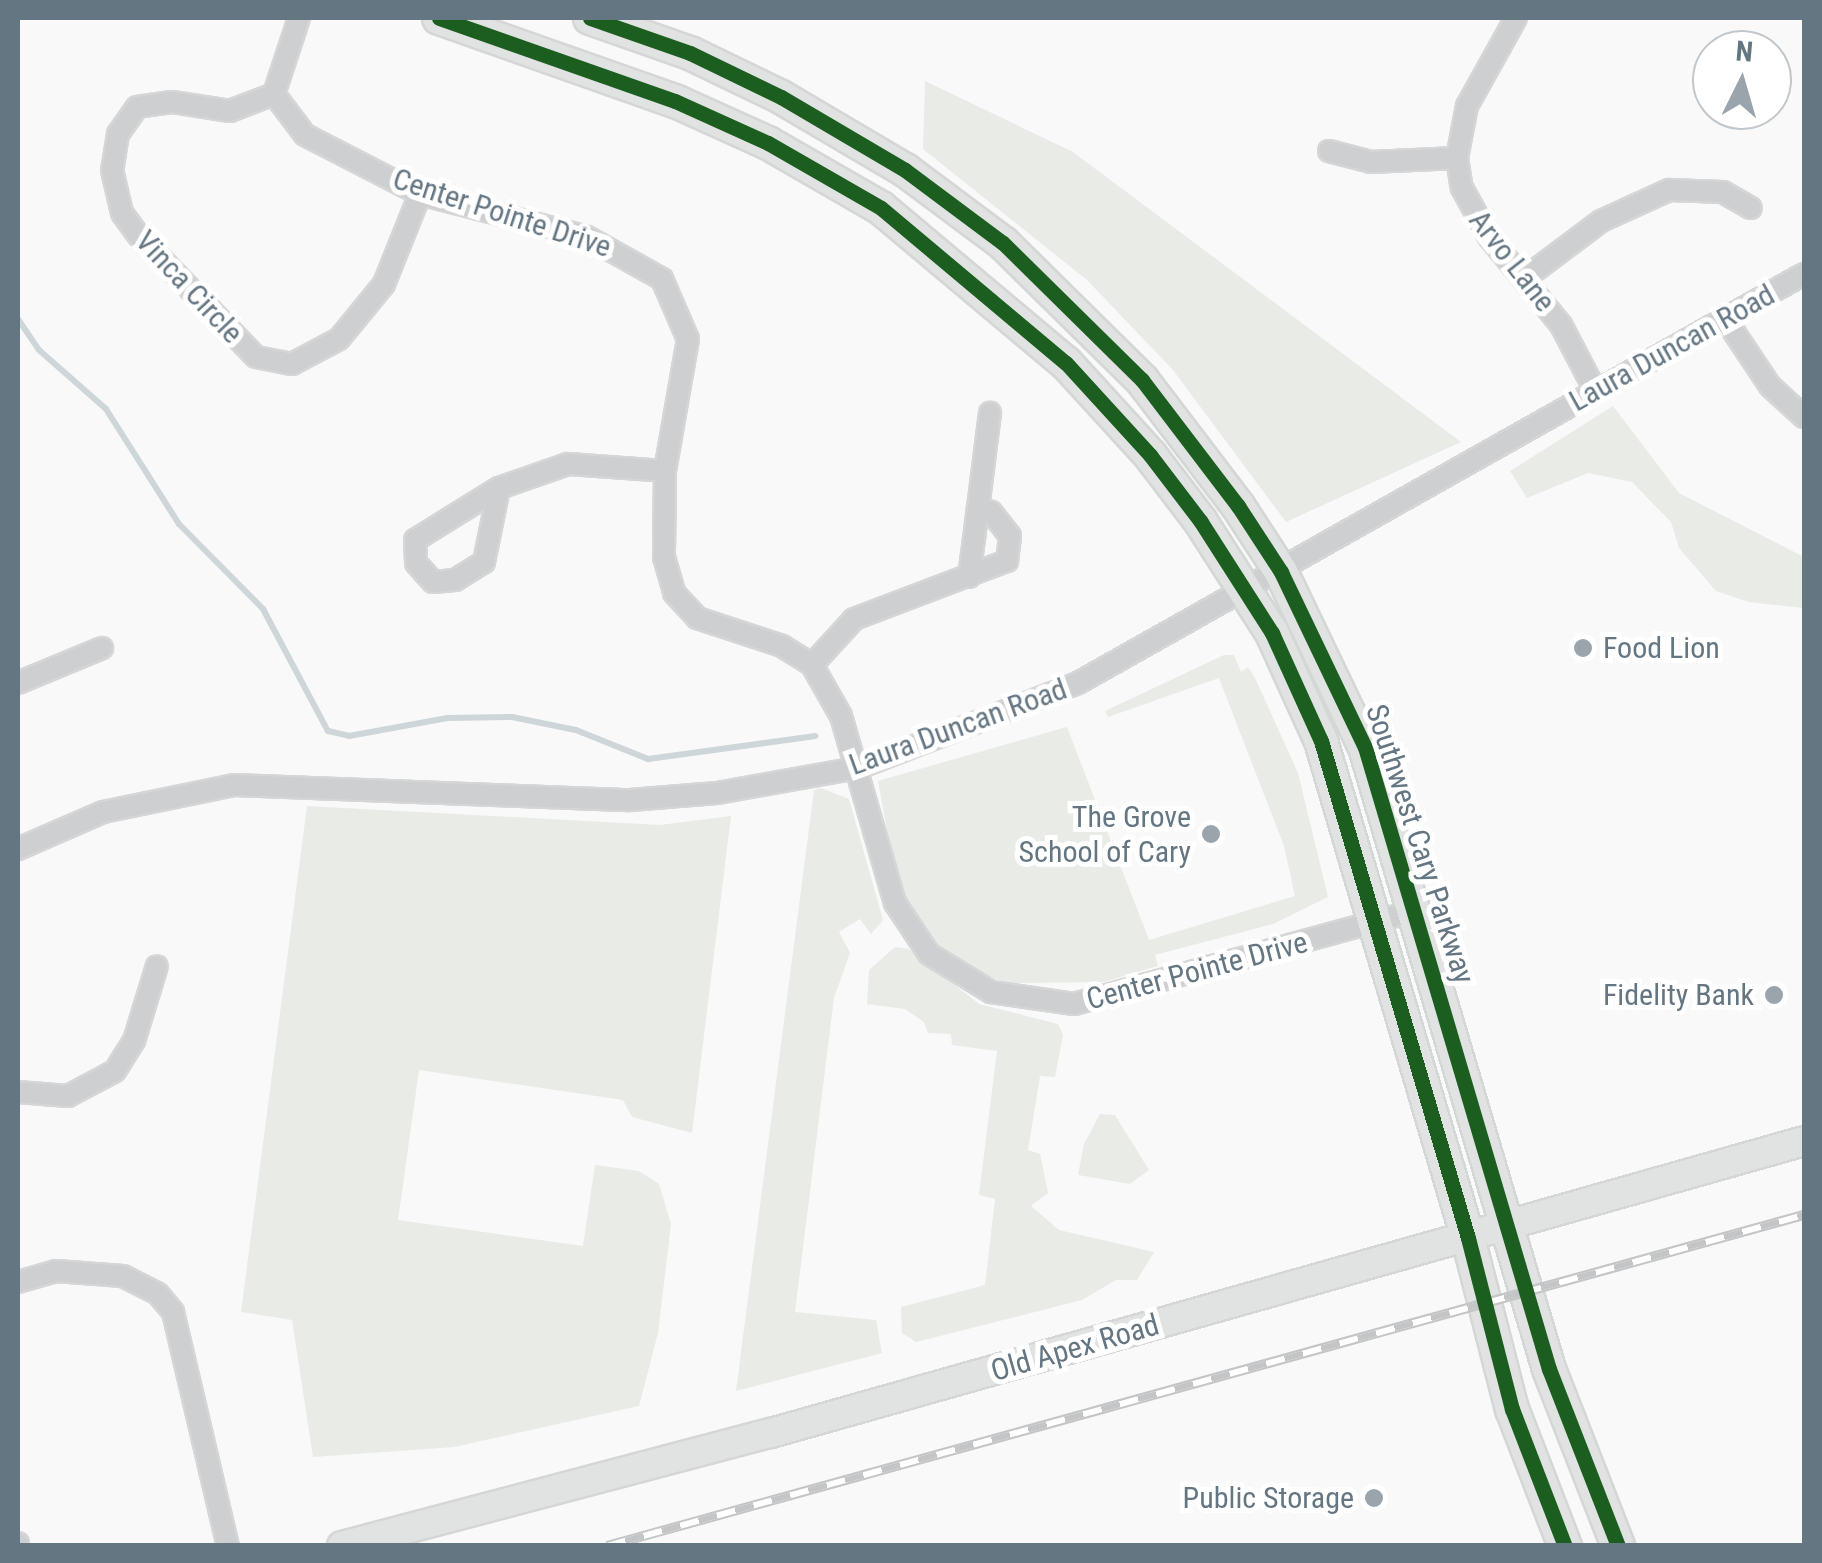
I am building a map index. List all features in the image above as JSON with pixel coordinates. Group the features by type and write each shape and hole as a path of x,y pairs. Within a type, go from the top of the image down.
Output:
{"main road":[{"name":"Southwest Cary Parkway","path":"440,18 675,101 768,143 881,208 1066,363 1150,455 1248,592 1321,741 1468,1238 1512,1409 1565,1546"},
{"name":"Southwest Cary Parkway","path":"590,18 690,54 782,97 905,170 1003,244 1094,328 1178,422 1281,572 1365,747 1574,1442 1618,1546"},
{"name":"Old Apex Road","path":"342,1546 1510,1227 1804,1141"}],"street":[{"path":"274,94 300,18"},
{"name":"Arvo Lane","path":"1516,18 1467,106 1457,158 1471,212 1562,325 1596,390"},
{"name":"Vinca Circle","path":"274,94 230,111 172,102 137,107 118,134 112,170 122,212 139,236 256,357 292,364 338,339 384,284 420,194"},
{"name":"Center Pointe Drive","path":"274,94 305,135 420,194 587,237 662,279 688,339 665,472 664,556 684,606 711,625 782,646 812,665 831,692 905,924 929,954 991,992 1074,1004 1414,911"},
{"path":"1329,151 1371,162 1457,158"},
{"path":"1526,278 1601,221 1668,190 1723,192 1751,208"},
{"name":"Laura Duncan Road","path":"18,849 103,812 234,785 630,800 717,793 858,768 1074,685 1248,592 1804,274"},
{"path":"1726,320 1770,386 1804,417"},
{"path":"969,577 990,414"},
{"path":"499,488 484,562 454,580 433,582 416,563 415,540 499,488 568,464 665,472"},
{"path":"812,665 854,619 1007,561 1012,552 1000,523 978,508"},
{"path":"18,683 102,648"},
{"path":"18,1092 68,1096 115,1071 134,1041 157,966"},
{"path":"18,1282 56,1271 123,1276 158,1294 173,1312 228,1546"}],"shaded area":[{"path":"925,81 1073,152 1461,442 1286,522 1173,370 1087,280 923,149"},
{"path":"1613,406 1679,493 1804,557 1804,608 1749,602 1716,591 1679,548 1671,522 1632,482 1588,473 1527,498 1510,471"},
{"path":"1224,655 1234,655 1241,672 1248,667 1255,678 1298,773 1328,897 1273,924 1155,955 1158,966 1103,982 1007,983 965,968 935,946 918,925 895,874 878,781 1067,727 1149,940 1295,896 1284,846 1219,678 1108,717 1105,711"},
{"path":"821,788 849,799 883,920 871,934 860,919 839,932 850,953 834,998 795,1312 876,1320 882,1353 736,1391 814,790"},
{"path":"307,806 660,825 731,816 692,1133 632,1117 623,1100 419,1070 398,1220 583,1246 595,1165 639,1171 659,1184 671,1224 658,1333 639,1406 454,1447 313,1457 292,1320 241,1312"},
{"path":"895,947 909,949 979,1004 1058,1024 1063,1035 1055,1077 1040,1076 1028,1150 1040,1154 1048,1193 1031,1206 1059,1230 1154,1252 1137,1280 1116,1280 1082,1300 916,1342 902,1333 901,1307 985,1285 995,1199 979,1195 997,1051 952,1045 951,1034 928,1033 924,1022 905,1009 867,1004 869,970"},
{"path":"1100,1114 1115,1115 1149,1170 1130,1184 1078,1175 1084,1144"}],"waterway":[{"path":"18,319 39,350 106,409 179,524 263,609 328,731 349,736 447,718 512,717 576,730 648,759 815,736"}],"railway":[{"path":"607,1546 1804,1215"}],"cycle path":[{"path":"439,18 675,101 768,143 881,208 1066,363 1150,455 1201,522 1272,633 1321,741 1468,1238 1512,1409 1565,1546"},
{"path":"590,18 690,53 781,97 905,170 1003,243 1142,380 1238,506 1281,572 1365,747 1549,1369 1618,1546"}],"place":[{"name":"Food Lion","path":"1583,648"},
{"name":"The Grove School of Cary","path":"1211,834"},
{"name":"Fidelity Bank","path":"1774,995"},
{"name":"Public Storage","path":"1374,1498"}]}
